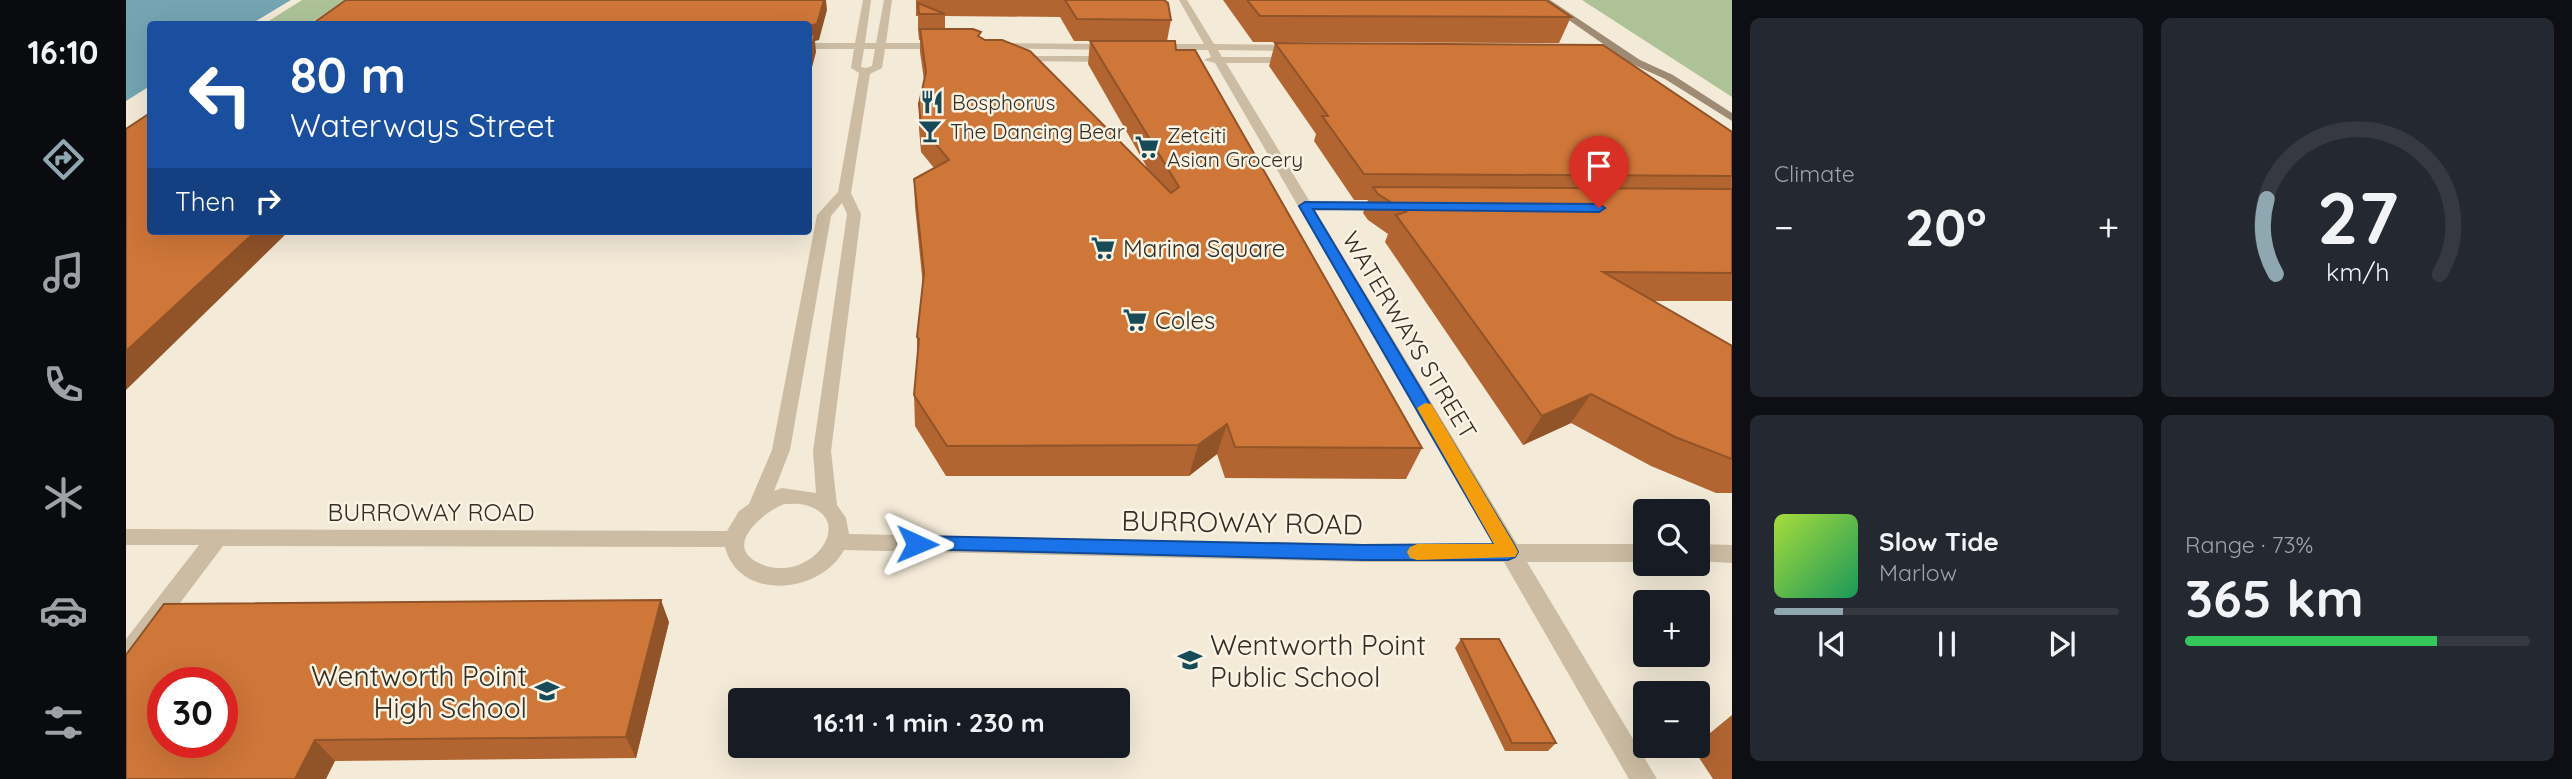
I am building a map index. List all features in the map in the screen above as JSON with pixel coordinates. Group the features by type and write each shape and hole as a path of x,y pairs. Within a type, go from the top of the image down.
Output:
{"street":[{"path":"867,0 856,68 866,72 877,68 888,0"},
{"name":"WATERWAYS STREET","path":"1183,0 1644,779"},
{"path":"1545,0 1636,62 1670,77 1730,115"},
{"path":"812,46 881,52 958,46"},
{"path":"984,46 1130,47"},
{"path":"1143,47 1304,48"},
{"path":"1594,49 1616,49"},
{"path":"881,52 906,58"},
{"path":"998,58 1121,59"},
{"path":"1190,60 1311,60"},
{"path":"1611,62 1636,62"},
{"path":"1636,62 1657,85"},
{"path":"758,505 781,450 824,215 844,193 866,72"},
{"path":"827,505 821,451 853,214 844,193"},
{"path":"1305,206 1401,206"},
{"path":"794,495 806,496 827,505 836,515 841,528 831,555 820,566 787,578 763,574 743,564 736,552 735,539 741,520 758,505 782,496 794,495"},
{"name":"BURROWAY ROAD","path":"126,537 735,539"},
{"path":"126,657 218,537"},
{"name":"BURROWAY ROAD","path":"838,542 1350,552 1633,553"},
{"path":"1710,553 1732,554"}],"green space":[{"path":"302,0 345,0 314,21 269,21"},
{"path":"1582,0 1732,0 1732,97"}],"water":[{"path":"126,0 291,0 256,21 147,21 147,88 126,101"}],"building":[{"path":"346,0 824,0 817,24 812,25 812,21 316,21"},
{"path":"1065,0 1164,0 1168,3 1171,20 1077,19"},
{"path":"1247,0 1546,0 1571,17 1260,16"},
{"path":"918,3 945,14 919,14"},
{"path":"920,29 973,29 981,32 978,36 985,40 1002,40 1030,51 1171,193 1179,187 1090,41 1175,41 1176,50 1195,50 1422,448 1235,447 1227,424 1198,445 947,446 914,395 924,273 914,179 949,160 921,126 919,104 926,72"},
{"path":"1275,43 1603,45 1732,132 1732,176 1364,174 1322,116 1328,116"},
{"path":"147,115 147,235 252,235 126,351 126,129"},
{"path":"1373,187 1732,189 1732,273 1603,272 1732,346 1732,459 1675,437 1591,394 1542,416 1396,215 1406,212 1378,194"},
{"path":"661,600 626,737 315,740 295,779 126,779 126,655 164,604"},
{"path":"1461,639 1499,639 1556,743 1512,743"}],"slow traffic":[{"path":"1417,552 1508,552 1425,408"}],"place":[{"name":"Bosphorus","path":"932,102"},
{"name":"The Dancing Bear","path":"930,131"},
{"name":"Zetciti Asian Grocery","path":"1147,147"},
{"name":"Marina Square","path":"1103,248"},
{"name":"Coles","path":"1135,320"},
{"name":"Wentworth Point Public School","path":"1190,660"},
{"name":"Wentworth Point High School","path":"547,691"}],"route":[{"path":"917,544 1363,553 1508,552 1305,206 1599,208"}]}
